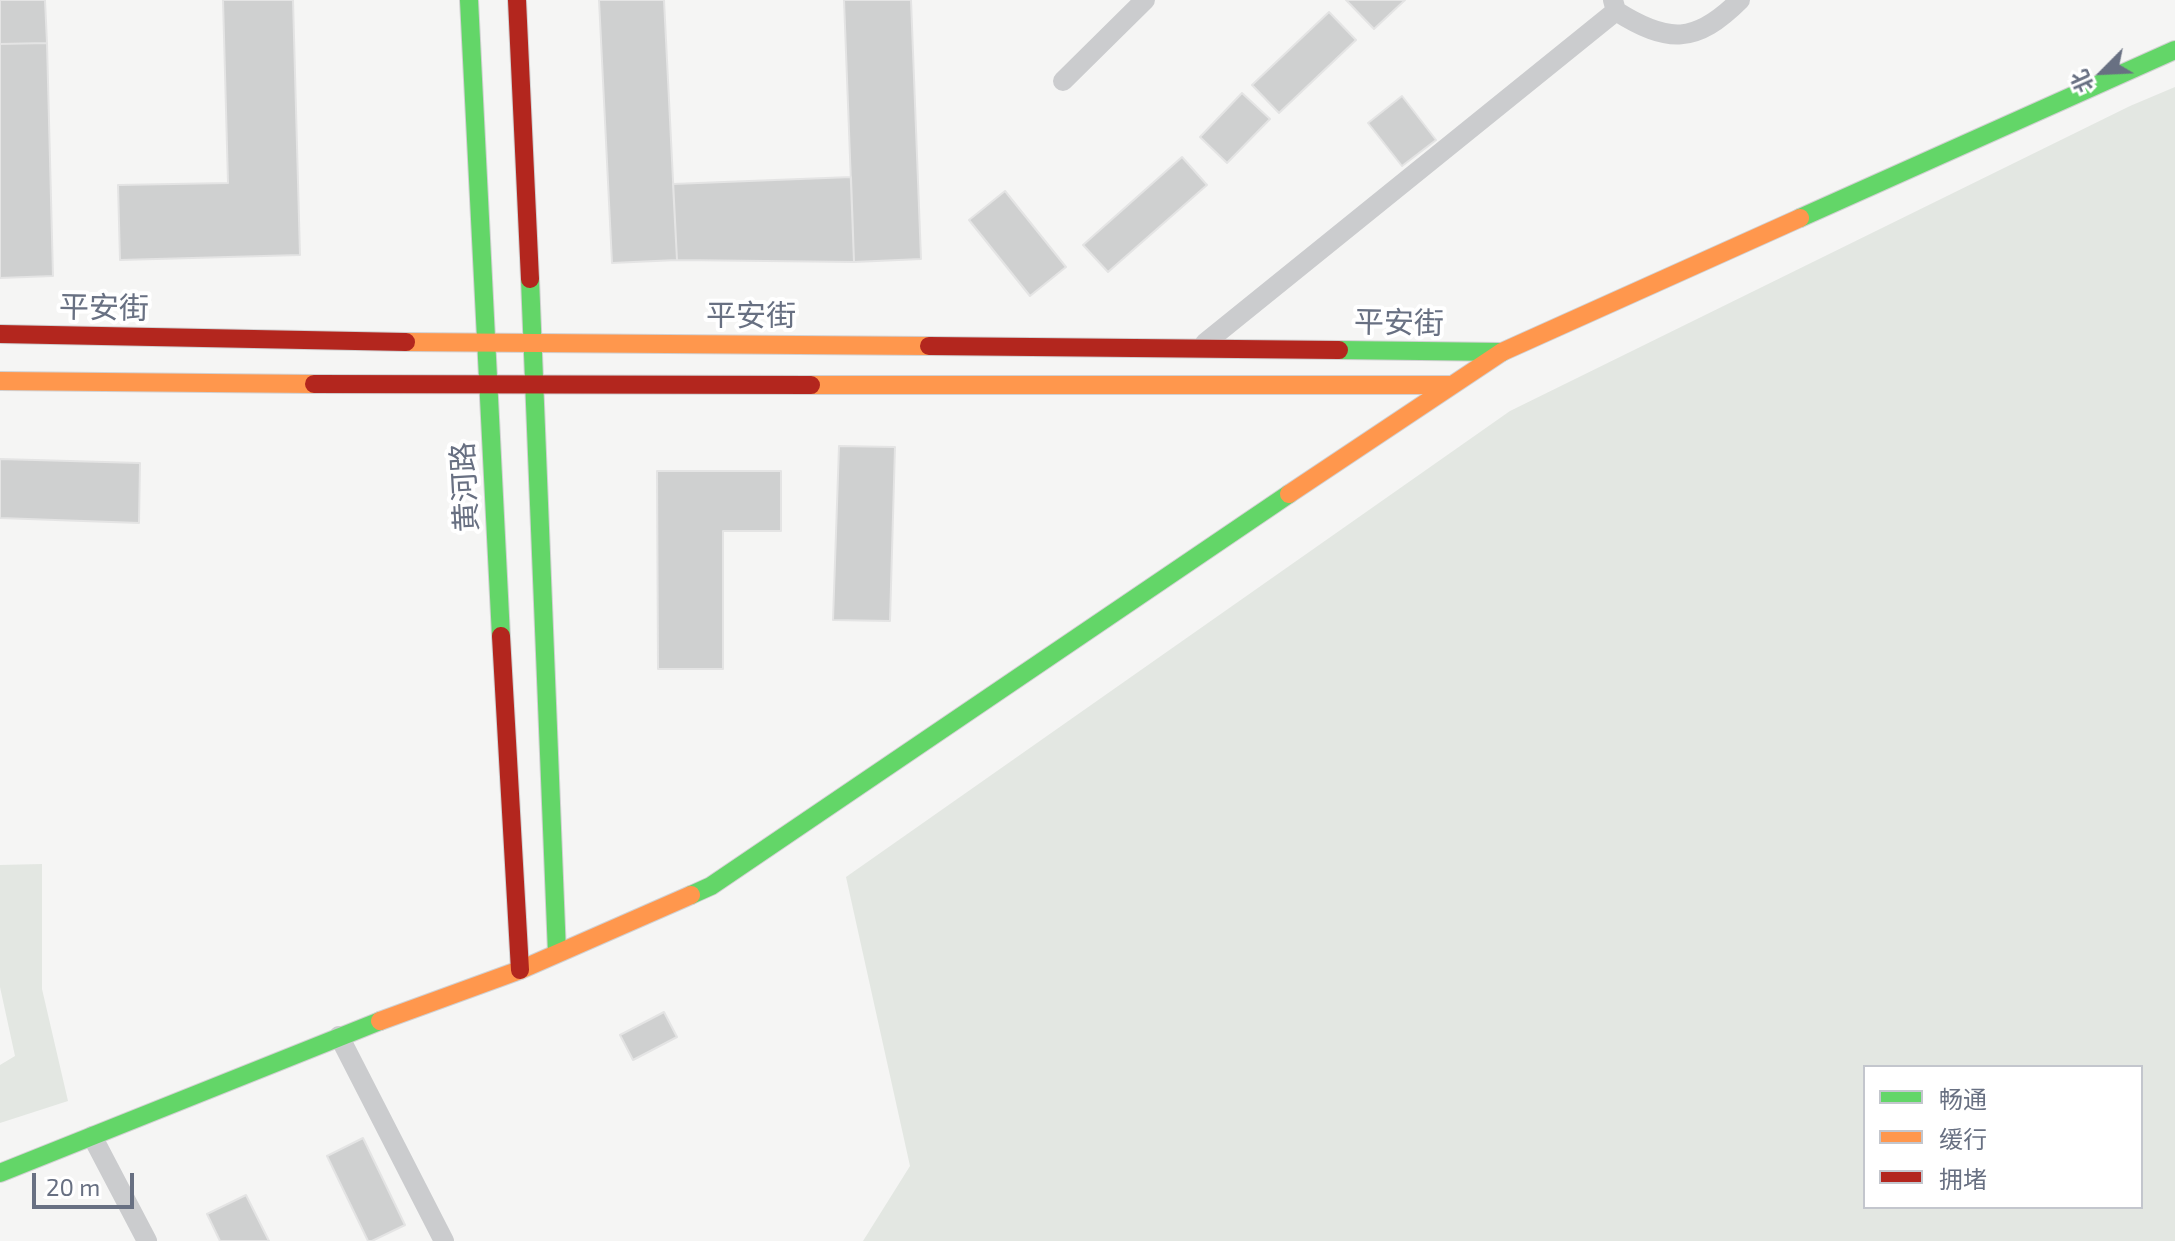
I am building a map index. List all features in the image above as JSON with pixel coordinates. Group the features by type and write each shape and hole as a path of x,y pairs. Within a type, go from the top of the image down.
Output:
{"main road":[{"name":"黄河路","path":"469,0 520,970"},
{"path":"517,0 557,953"},
{"path":"0,1173 339,1036 520,970 711,886 1502,352 2175,50"},
{"name":"平安街","path":"0,334 533,345 1502,352"},
{"name":"平安街","path":"0,381 487,385 1449,385"}],"lane":[{"path":"1063,81 1145,0"},
{"path":"1199,348 1614,6 1640,26 1676,37 1705,28 1740,0"},
{"path":"339,1036 444,1241"},
{"path":"92,1136 147,1241"}],"shaded area":[{"path":"2175,87 2175,1241 863,1241 910,1166 846,877 1510,411 2130,106"},
{"path":"42,864 42,989 68,1101 0,1123 0,1065 15,1056 0,987 0,865"}],"building":[{"path":"0,0 45,0 47,43 0,44"},
{"path":"223,0 293,0 300,255 120,260 118,185 228,183"},
{"path":"599,0 664,0 677,260 612,263"},
{"path":"844,0 911,0 921,259 854,262"},
{"path":"1346,0 1405,0 1374,29"},
{"path":"1329,12 1356,40 1279,113 1252,85"},
{"path":"47,43 53,276 0,278 0,44"},
{"path":"1242,93 1270,119 1227,163 1200,137"},
{"path":"1402,96 1436,140 1402,166 1368,123"},
{"path":"1182,157 1207,185 1108,272 1083,245"},
{"path":"851,177 854,262 677,260 673,184"},
{"path":"1005,191 1066,267 1030,296 969,220"},
{"path":"839,446 895,447 890,621 833,620"},
{"path":"0,459 140,463 139,523 0,518"},
{"path":"657,471 781,471 781,531 723,531 723,669 658,669"},
{"path":"664,1012 677,1037 633,1060 620,1035"},
{"path":"363,1138 405,1225 372,1241 368,1241 327,1156"},
{"path":"246,1195 269,1241 220,1241 207,1214"}],"traffic: fast":[{"path":"469,0 501,636"},
{"path":"1800,218 2175,50"},
{"path":"530,279 557,953"},
{"path":"1339,350 1502,352"},
{"path":"691,895 711,886 1289,494"},
{"path":"0,1173 380,1021"}],"traffic: slow":[{"path":"1289,494 1502,352 1800,218"},
{"path":"406,342 929,346"},
{"path":"0,381 314,384"},
{"path":"811,385 1449,385"},
{"path":"380,1021 520,970 691,895"}],"traffic: jam":[{"path":"517,0 530,279"},
{"path":"0,334 406,342"},
{"path":"929,346 1339,350"},
{"path":"314,384 811,385"},
{"path":"501,636 520,970"}]}
